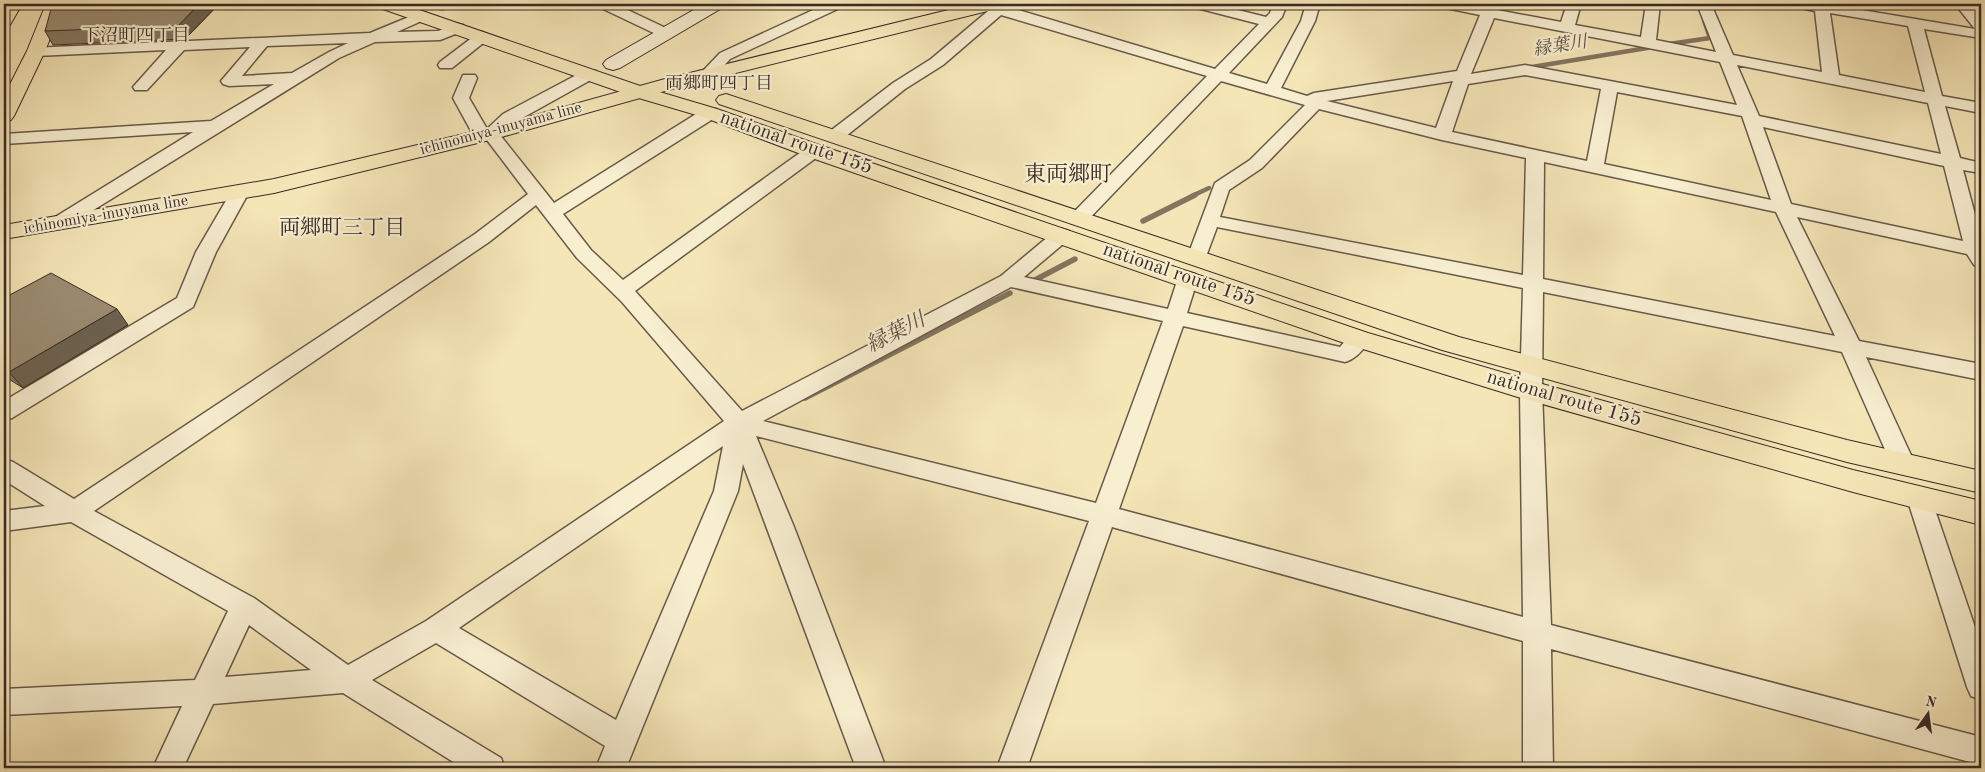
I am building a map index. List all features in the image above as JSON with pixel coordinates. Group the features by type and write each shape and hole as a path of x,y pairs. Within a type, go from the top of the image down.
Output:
{"main road":[{"path":"4,21 13,4"},
{"path":"4,116 29,45 40,4"},
{"path":"29,45 55,4"},
{"name":"national route 155","path":"386,4 436,7 672,82 835,136 1070,227"},
{"name":"ichinomiya-inuyama line","path":"4,232 274,186 487,135 672,82 990,6"},
{"name":"national route 155","path":"436,7 458,28 639,92 710,113 814,151 1070,227 1192,268 1532,366 1903,464 1981,482"},
{"name":"national route 155","path":"1192,268 1360,339 1531,391 1918,498 1981,513"}],"street":[{"path":"604,4 665,34"},
{"path":"613,64 716,4"},
{"path":"708,73 725,56 837,4"},
{"path":"1198,4 1269,22"},
{"path":"4,702 204,692 347,680 436,629 738,423 1008,280 1070,227 1277,14 1280,4"},
{"path":"1272,90 1308,20 1313,4"},
{"path":"1446,4 1490,8 1568,28 1981,108"},
{"path":"1568,28 1574,4"},
{"path":"1648,44 1653,4"},
{"path":"1704,4 1750,116 1783,208 1851,347 1903,464"},
{"path":"1800,4 1981,34"},
{"path":"1962,4 1981,26"},
{"path":"835,136 899,86 936,62 990,6 1310,102 1442,136 1783,208 1979,254"},
{"path":"60,223 215,126 334,55 436,7"},
{"path":"1822,7 1831,79"},
{"path":"1442,136 1490,8"},
{"path":"1915,23 1951,162 1979,254"},
{"path":"29,45 179,46 440,35 458,28"},
{"path":"446,65 482,37"},
{"path":"263,42 229,81 297,78"},
{"path":"141,87 179,46"},
{"path":"1012,768 1105,515 1221,187 1256,164 1310,102 1525,70 1750,116 1981,168"},
{"path":"487,135 509,118 590,74"},
{"path":"469,78 461,98 487,135 584,254 622,290 738,423 781,527 871,768"},
{"path":"1594,168 1610,86"},
{"path":"4,521 74,512 482,238 710,113"},
{"path":"4,139 215,126"},
{"path":"622,290 814,151"},
{"path":"1535,156 1531,391 1537,633 1538,768"},
{"path":"4,412 186,302 206,252 240,192"},
{"path":"1209,220 1981,372"},
{"path":"1008,280 1345,354 1360,339"},
{"path":"738,423 1105,515 1537,633 1981,750"},
{"path":"611,768 726,491 738,423"},
{"path":"4,468 74,512 244,606 347,680 490,768"},
{"path":"1918,498 1981,687"},
{"path":"168,768 244,606"},
{"path":"436,629 623,740"}],"building":[{"path":"57,4 199,4 178,26 45,31 51,9"},
{"path":"51,273 117,309 9,372 4,369 4,298"}],"waterway":[{"name":"縁葉川","path":"1669,44 1710,38 1704,20"},
{"name":"縁葉川","path":"1526,68 1653,47"},
{"name":"縁葉川","path":"1192,196 1209,188"},
{"name":"縁葉川","path":"1143,221 1195,195"},
{"name":"縁葉川","path":"1031,282 1075,259"},
{"name":"縁葉川","path":"805,398 1010,293"}],"district":[{"name":"下沼町四丁目","path":"136,36"},
{"name":"両郷町四丁目","path":"719,84"},
{"name":"東両郷町","path":"1068,175"},
{"name":"両郷町三丁目","path":"342,228"}]}
